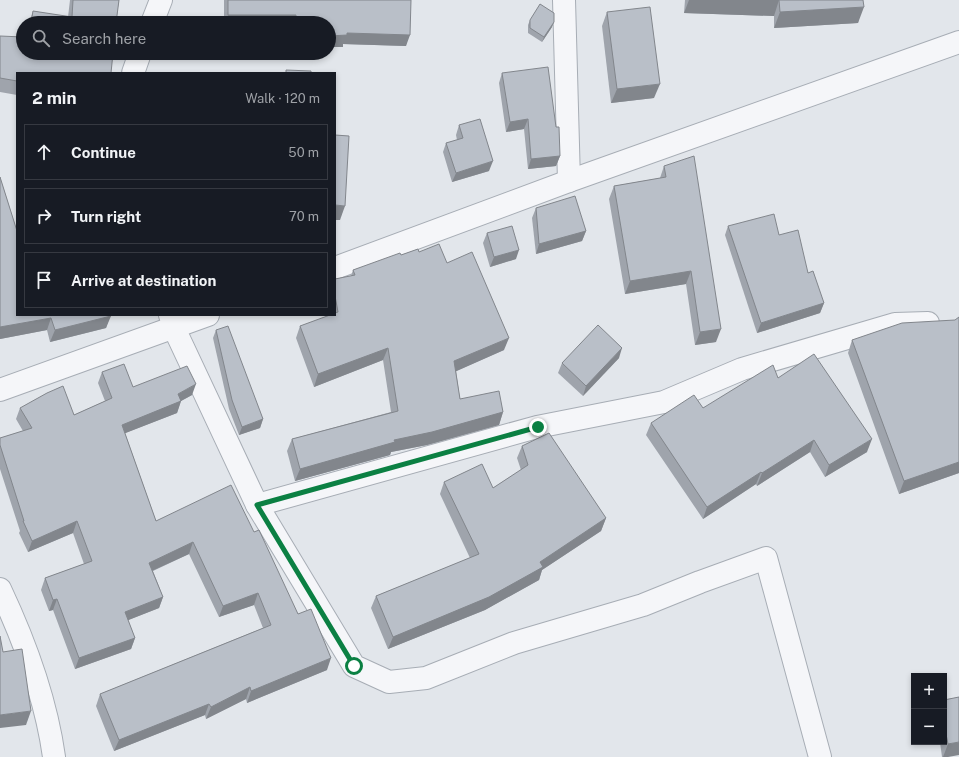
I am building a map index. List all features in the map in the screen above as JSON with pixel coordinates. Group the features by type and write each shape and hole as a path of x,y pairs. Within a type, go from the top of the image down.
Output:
{"street":[{"path":"155,16 161,0"},
{"path":"564,0 569,181"},
{"path":"336,268 569,181 959,42"},
{"path":"133,72 138,60"},
{"path":"0,390 172,322 203,316"},
{"path":"257,505 538,427 664,402 742,369 895,324 949,321"},
{"path":"172,322 257,505 354,666 389,682 426,678 514,643 643,605 766,558 820,757"},
{"path":"0,589 20,631 50,725 54,757"}],"building":[{"path":"73,0 119,0 117,16 72,16"},
{"path":"228,0 411,0 410,35 347,33 347,35 336,36 336,16 228,15"},
{"path":"779,0 863,0 864,7 780,12"},
{"path":"540,4 554,13 554,22 544,37 530,28 530,20"},
{"path":"650,7 660,84 617,89 607,12"},
{"path":"33,11 66,16 32,16"},
{"path":"0,36 16,37 16,60 112,60 111,72 16,72 16,81 0,78"},
{"path":"548,67 556,127 559,127 560,156 531,159 528,119 510,122 502,73"},
{"path":"286,70 311,71 311,72 286,72"},
{"path":"480,119 493,161 456,173 446,143 463,138 459,125"},
{"path":"336,135 349,136 345,206 336,205"},
{"path":"694,156 721,329 700,332 691,271 630,281 614,186 666,177 664,166"},
{"path":"0,177 16,228 16,316 111,316 55,330 51,318 0,327"},
{"path":"575,196 586,231 539,244 536,208"},
{"path":"774,214 779,235 798,230 808,273 813,271 824,303 761,323 728,226"},
{"path":"512,226 519,250 494,257 487,233"},
{"path":"439,244 447,263 472,252 509,338 454,361 460,399 499,391 503,412 432,432 394,440 395,442 300,469 292,439 398,411 388,348 318,374 300,326 327,316 336,316 336,313 338,312 336,301 336,279 355,275 353,270 400,253 401,255 418,249 419,252"},
{"path":"959,317 959,462 904,481 852,340 902,323 955,320"},
{"path":"598,325 622,348 586,386 562,363"},
{"path":"228,326 263,419 242,427 232,400 216,330"},
{"path":"814,354 872,439 829,465 814,440 707,507 651,423 694,395 703,408 773,365 778,378"},
{"path":"124,364 133,387 187,366 196,384 178,394 181,401 122,425 156,521 231,485 254,532 259,530 298,614 311,609 331,658 251,691 250,687 211,707 209,704 119,740 100,694 271,625 258,593 223,606 193,542 149,563 163,597 125,612 135,638 79,658 57,599 53,600 45,578 92,561 77,521 32,541 23,521 0,445 0,438 32,428 20,408 63,386 74,415 112,398 102,372"},
{"path":"549,433 606,518 540,562 543,567 489,597 393,637 376,596 479,554 444,482 482,464 493,488 528,465 522,446"},
{"path":"0,636 3,652 22,649 31,711 0,715"},
{"path":"959,697 959,742 948,744 947,739 947,699"}],"route":[{"path":"354,666 257,505 538,427"}]}
